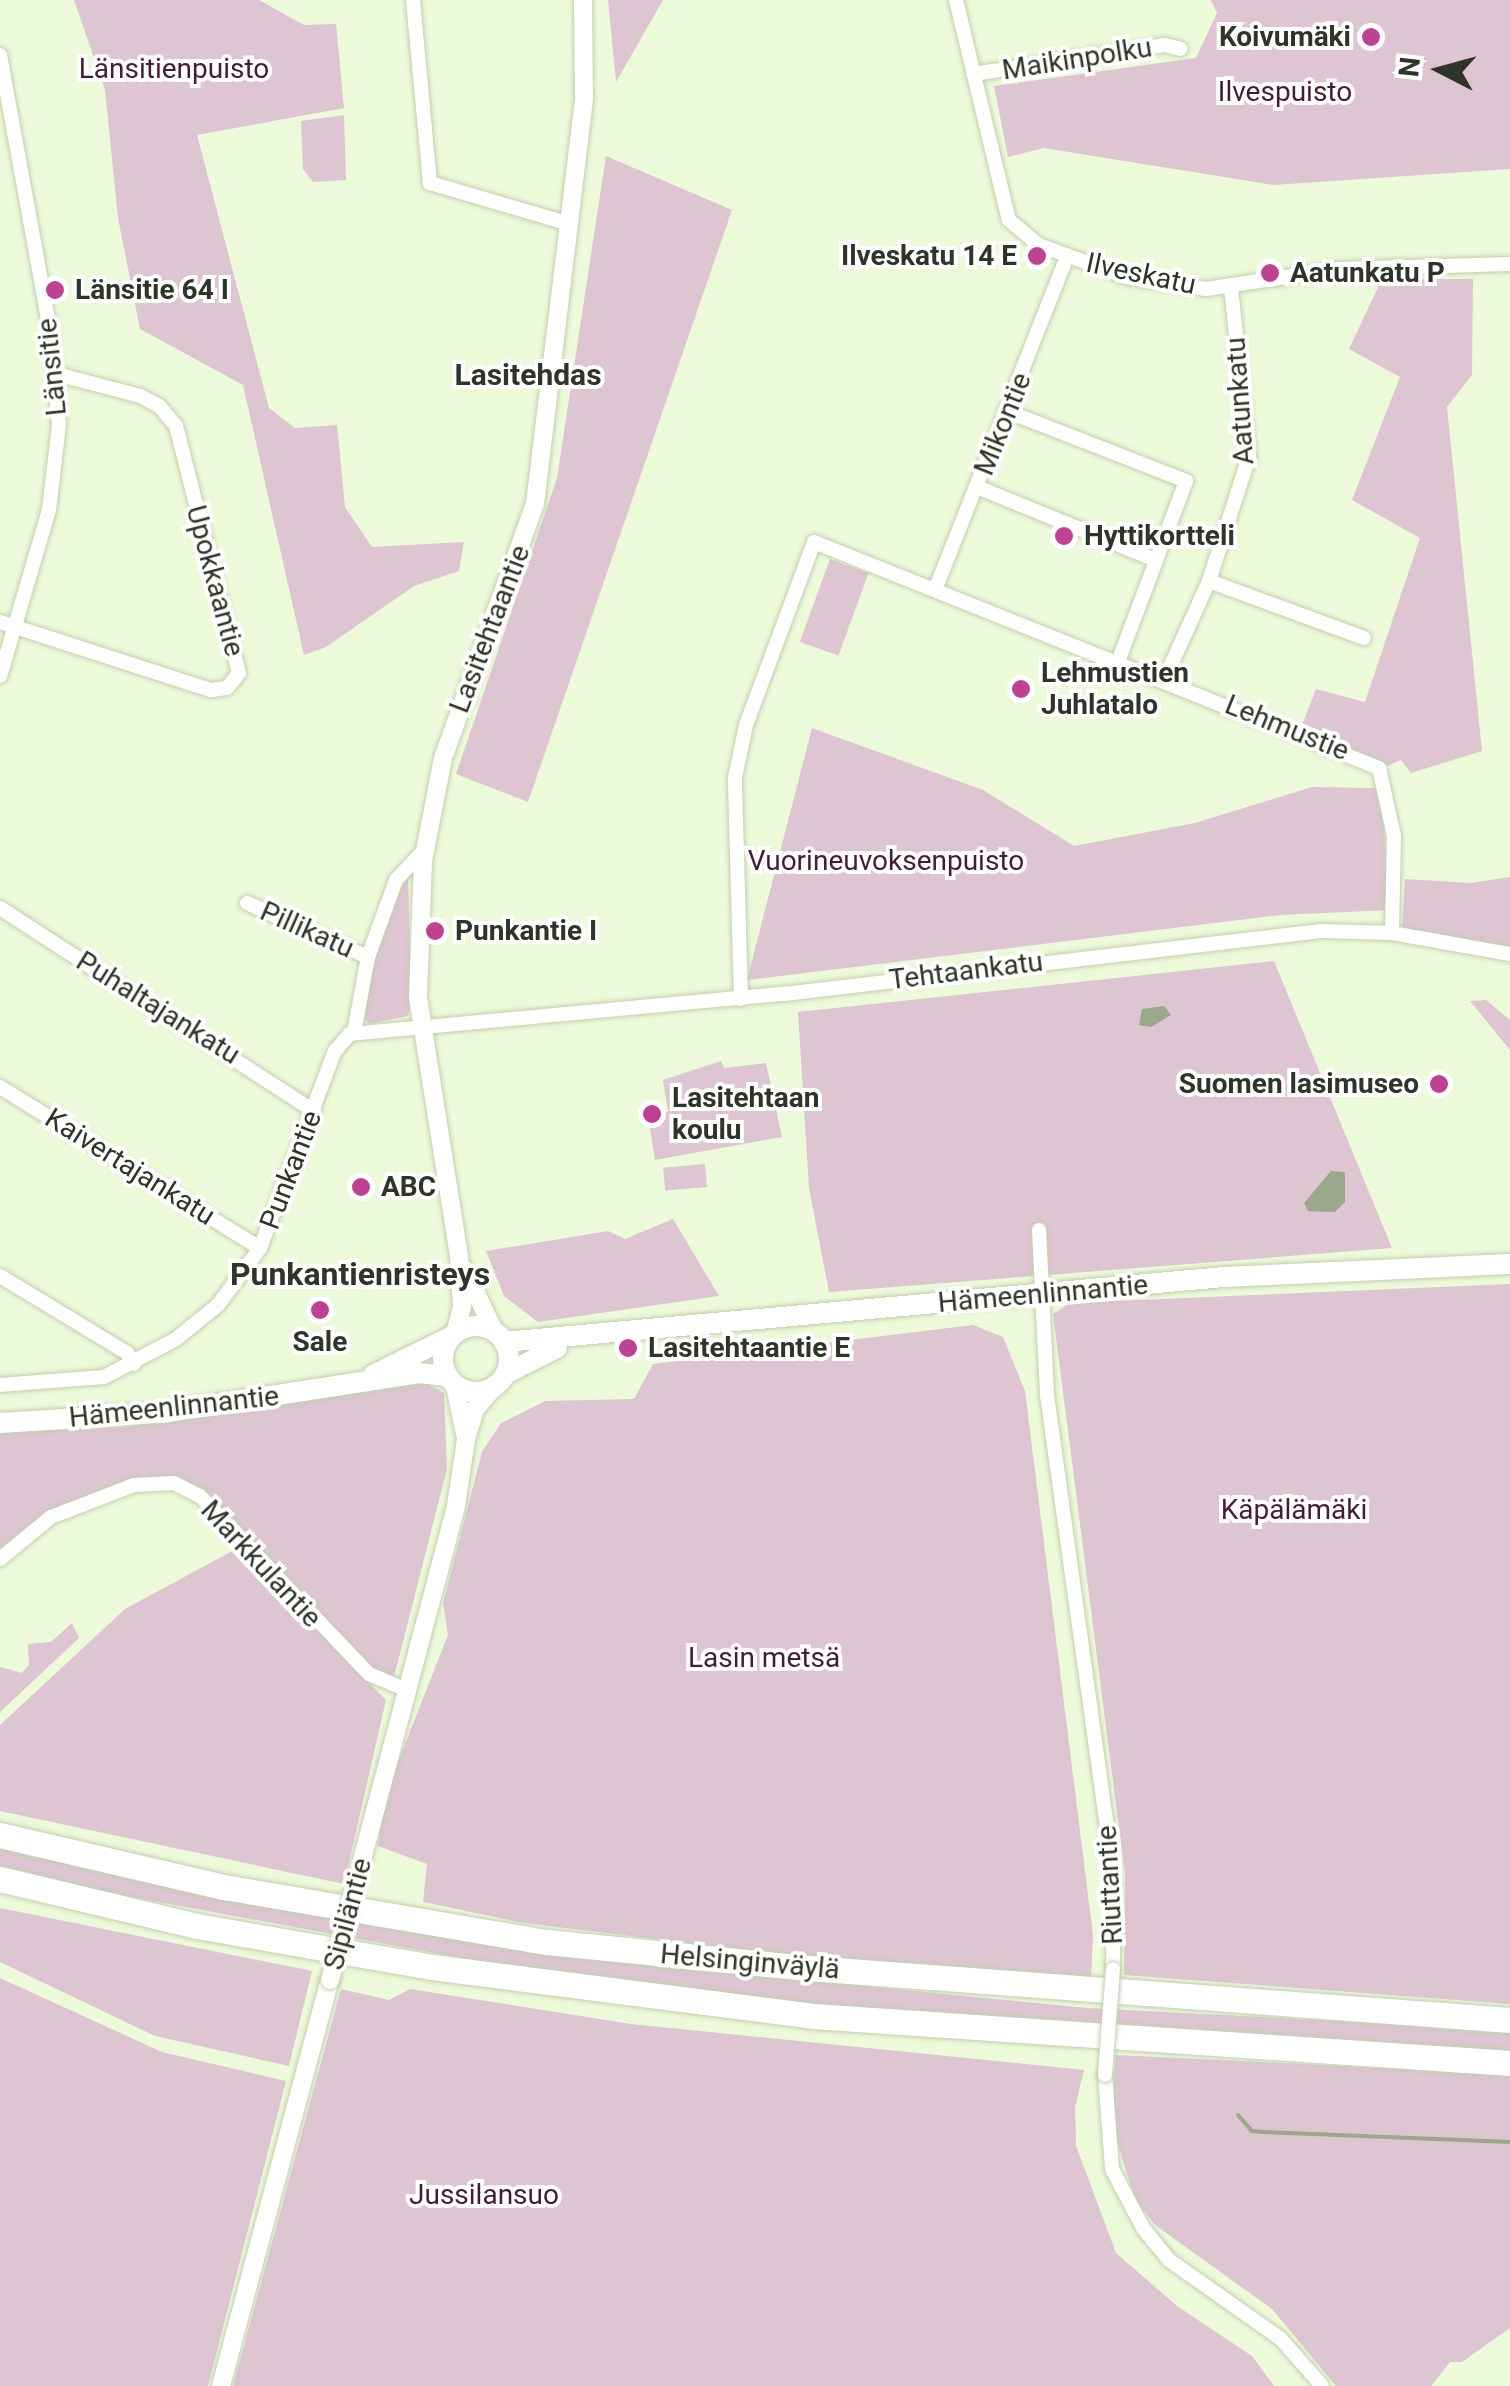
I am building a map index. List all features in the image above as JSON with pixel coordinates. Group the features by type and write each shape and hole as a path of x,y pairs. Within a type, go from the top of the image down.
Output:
{"highway":[{"name":"Helsinginväylä","path":"0,1835 224,1886 546,1942 809,1968 1510,2020"},
{"name":"Helsinginväylä","path":"0,1879 197,1926 432,1967 738,2007 951,2028 1510,2063"}],"main road":[{"name":"Hämeenlinnantie","path":"499,1336 578,1339 751,1316 1224,1278 1510,1264"},
{"path":"474,1326 499,1336 499,1381 475,1393 451,1381 443,1353 453,1335 474,1326"},
{"name":"Hämeenlinnantie","path":"348,1386 453,1335"},
{"name":"Hämeenlinnantie","path":"499,1381 578,1339"},
{"name":"Hämeenlinnantie","path":"0,1422 160,1413 348,1386 451,1381"}],"street":[{"path":"412,0 430,184 570,224"},
{"name":"Lasitehtaantie","path":"453,1335 462,1306 459,1256 422,1025 418,951 424,849 443,758 535,504 587,57 583,0"},
{"name":"Ilveskatu","path":"956,0 1009,220 1024,238 1066,257 1163,284 1231,288 1338,270 1510,264"},
{"name":"Maikinpolku","path":"973,74 1165,45 1181,49"},
{"name":"Länsitie","path":"0,55 56,374 55,481 7,625 0,676"},
{"path":"0,152 18,149"},
{"name":"Mikontie","path":"935,590 1066,257"},
{"name":"Aatunkatu","path":"1165,678 1209,581 1249,458 1231,288"},
{"name":"Upokkaantie","path":"7,625 211,690 228,688 239,673 176,426 160,406 140,396 56,374"},
{"path":"1008,412 1186,481 1119,659"},
{"path":"977,488 1156,560"},
{"name":"Lehmustie","path":"741,998 734,793 759,688 814,542 1119,659 1379,768 1394,836 1392,932"},
{"path":"1209,581 1364,638"},
{"name":"Punkantie","path":"0,1385 69,1383 134,1364 200,1322 260,1248 335,1051 354,1033 368,957 396,880 424,849"},
{"name":"Pillikatu","path":"247,903 368,957"},
{"name":"Puhaltajankatu","path":"0,908 314,1111"},
{"name":"Tehtaankatu","path":"422,1025 741,998 1246,938 1392,932 1510,954"},
{"path":"354,1033 422,1025"},
{"name":"Kaivertajankatu","path":"0,1087 260,1248"},
{"name":"Riuttantie","path":"1039,1230 1039,1295 1114,1876 1113,1969 1105,2075 1112,2168 1142,2228 1196,2281 1268,2328 1322,2386"},
{"name":"Lasitehtaantie","path":"459,1256 499,1336"},
{"path":"0,1276 127,1353 134,1364"},
{"name":"Sipiläntie","path":"451,1381 466,1439"},
{"name":"Sipiläntie","path":"221,2386 456,1506 474,1410 499,1381"},
{"name":"Markkulantie","path":"0,1559 51,1517 134,1485 174,1483 200,1496 368,1674 407,1690"}],"green space":[{"name":"Länsitienpuisto","path":"74,0 259,0 304,25 336,24 344,108 197,135 269,408 295,428 337,425 345,507 372,547 464,542 459,571 414,586 326,647 304,655 243,385 140,329 118,218 105,90"},
{"path":"608,0 663,0 616,82"},
{"name":"Ilvespuisto","path":"1211,0 1510,0 1510,169 1273,185 1044,148 1008,157 994,86 1196,58 1217,13"},
{"path":"344,115 346,180 313,182 303,169 301,121"},
{"path":"606,156 732,210 528,802 456,774 557,478"},
{"path":"1382,279 1473,279 1472,375 1447,407 1482,751 1411,773 1401,760 1385,767 1300,730 1316,689 1365,702 1420,538 1352,500 1400,377 1349,349"},
{"path":"830,559 869,573 838,656 800,642"},
{"name":"Vuorineuvoksenpuisto","path":"812,728 983,790 1074,846 1195,823 1312,787 1373,788 1382,793 1389,910 1281,915 747,980"},
{"path":"408,873 408,1016 370,1024 363,1018 377,944"},
{"path":"1510,877 1510,949 1402,929 1405,879 1470,883"},
{"path":"1274,961 1392,1248 829,1292 809,1188 798,1012"},
{"path":"1486,1000 1510,1020 1510,1050 1470,1001"},
{"path":"721,1061 724,1068 766,1063 782,1137 655,1160 648,1116 668,1111 663,1080"},
{"path":"705,1164 707,1187 665,1191 663,1168"},
{"path":"673,1219 719,1296 538,1322 504,1296 486,1251 608,1231 625,1239"},
{"name":"Käpälämäki","path":"1510,1284 1510,2004 1124,1975 1125,1875 1053,1314 1070,1303"},
{"name":"Lasin metsä","path":"973,1325 1003,1337 1025,1391 1093,1935 1091,1978 795,1956 524,1923 423,1902 427,1864 378,1846 385,1795 448,1635 443,1603 482,1452 501,1423 545,1401 634,1399 653,1364"},
{"path":"426,1383 444,1393 447,1469 394,1677 373,1672 246,1542 163,1477 41,1517 0,1551 0,1432 124,1427"},
{"path":"236,1549 386,1700 344,1884 0,1811 0,1725 125,1609"},
{"path":"72,1623 79,1638 0,1712 0,1667 22,1673 29,1665 28,1644 51,1642"},
{"path":"0,1846 362,1924 563,1956 1087,2008 1510,2030 1510,2055 796,2004 532,1971 83,1888 0,1867"},
{"path":"0,1908 312,1971 289,2066 155,2036 0,1962"},
{"path":"0,1978 162,2052 286,2081 208,2386 0,2386"},
{"name":"Jussilansuo","path":"341,1989 389,2000 410,1989 631,2024 1084,2070 1075,2107 1076,2146 1116,2253 1177,2306 1252,2356 1274,2386 233,2386"},
{"path":"1115,2055 1510,2074 1510,2328 1462,2362 1450,2362 1431,2386 1336,2386 1272,2309 1155,2225 1135,2199 1113,2129"}],"shaded area":[{"path":"1164,1006 1171,1015 1151,1027 1139,1025 1142,1009"},
{"path":"1331,1171 1345,1172 1345,1202 1335,1212 1308,1211 1304,1203"}],"waterway":[{"path":"1238,2115 1252,2131 1510,2142"}],"place":[{"name":"Koivumäki","path":"1371,37"},
{"name":"Ilveskatu 14 E","path":"1037,256"},
{"name":"Aatunkatu P","path":"1270,273"},
{"name":"Länsitie 64 I","path":"55,290"},
{"name":"Hyttikortteli","path":"1064,536"},
{"name":"Lehmustien Juhlatalo","path":"1021,689"},
{"name":"Punkantie I","path":"435,931"},
{"name":"Suomen lasimuseo","path":"1439,1084"},
{"name":"Lasitehtaan koulu","path":"652,1114"},
{"name":"ABC","path":"361,1187"},
{"name":"Sale","path":"320,1310"},
{"name":"Lasitehtaantie E","path":"628,1348"}],"district":[{"name":"Lasitehdas","path":"528,375"},
{"name":"Punkantienristeys","path":"360,1274"}]}
